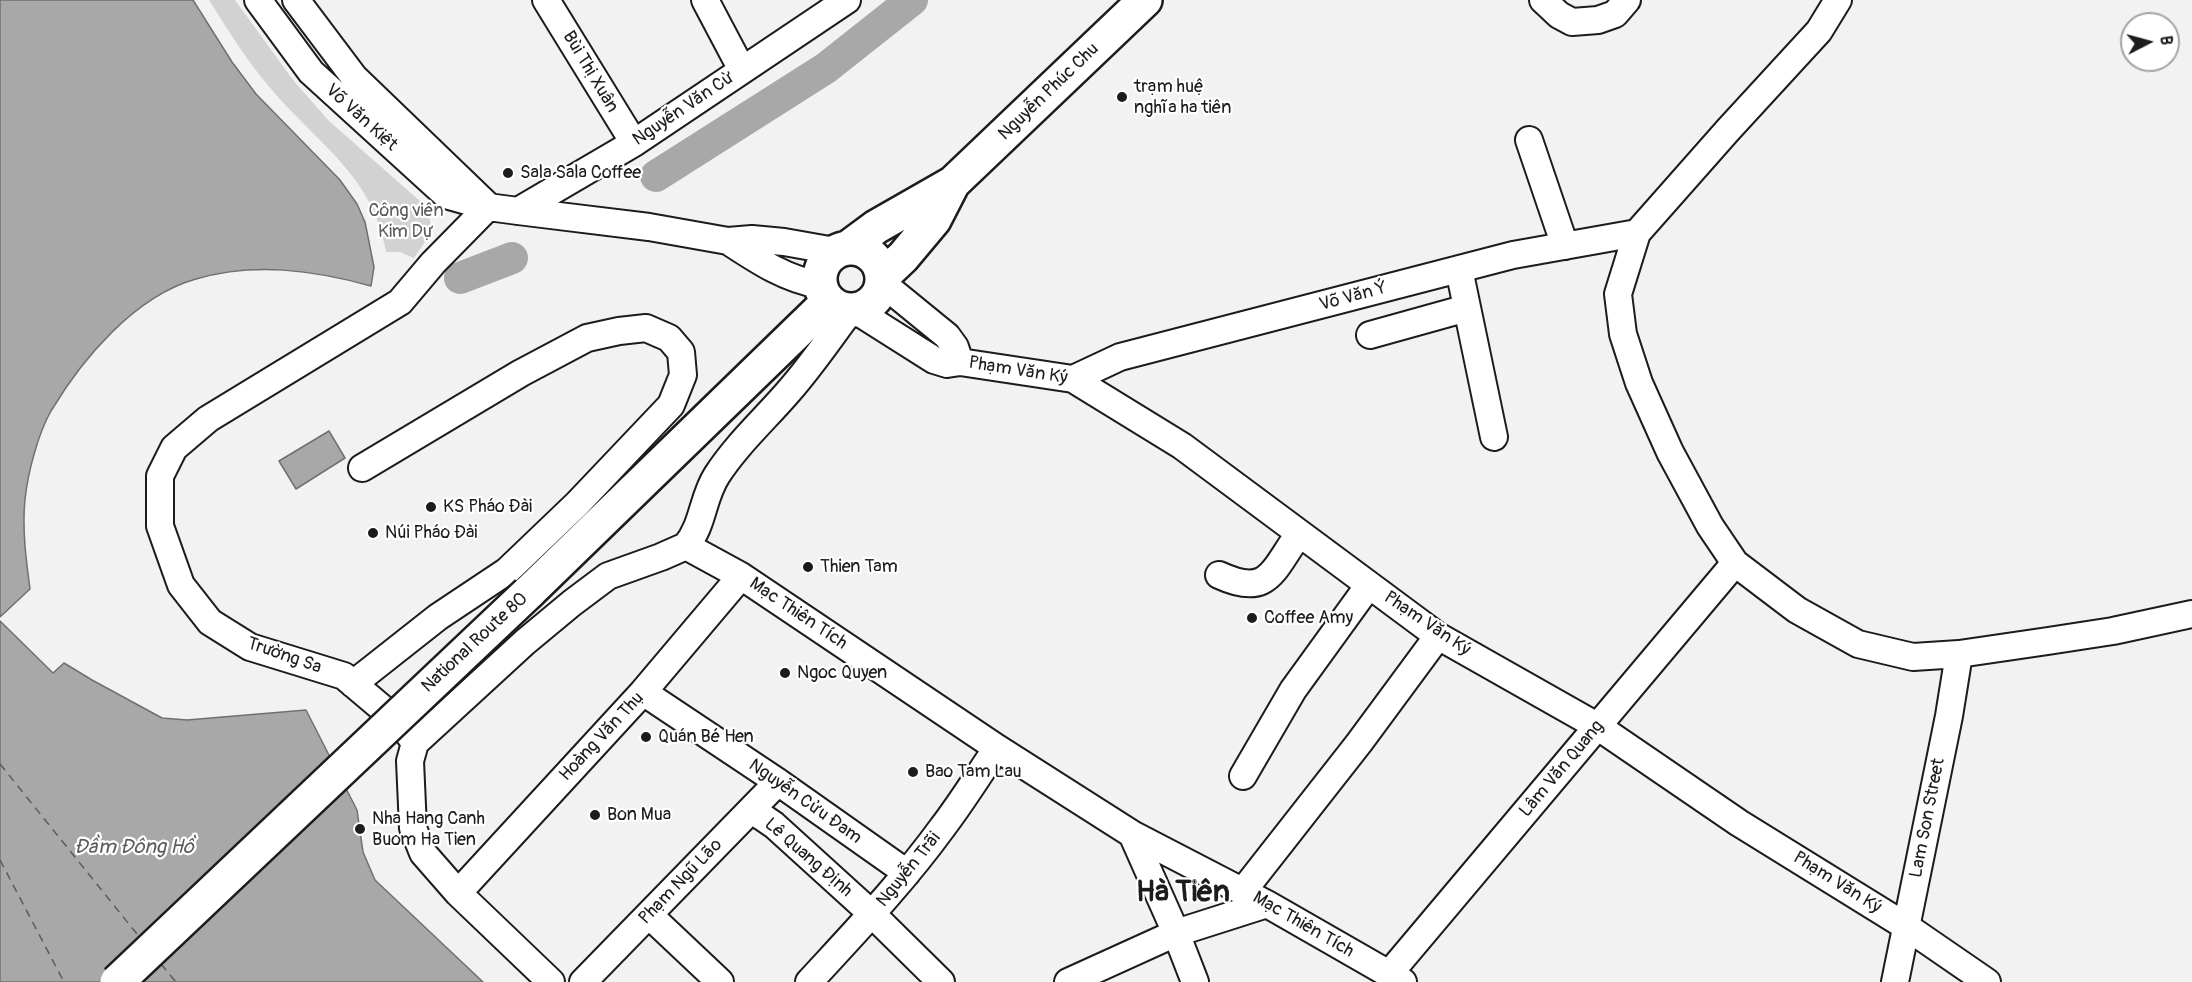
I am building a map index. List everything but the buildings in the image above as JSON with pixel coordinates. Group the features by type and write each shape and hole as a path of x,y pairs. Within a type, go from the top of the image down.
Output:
{"highway":[{"name":"Nguyễn Phúc Chu","path":"842,249 893,216 953,183 1145,0"},
{"name":"Nguyễn Phúc Chu","path":"882,280 934,220 953,183"},
{"path":"842,249 868,252 880,267 882,280 879,292 865,307 839,302 822,267 842,249"},
{"name":"National Route 80","path":"117,982 528,593 551,550 839,302"}],"street":[{"name":"Võ Văn Kiệt","path":"258,0 311,72 446,195 488,207 638,226 728,241 753,239 842,249"},
{"name":"Võ Văn Kiệt","path":"296,0 354,77 488,207"},
{"name":"Bùi Thị Xuân","path":"546,0 634,143"},
{"path":"705,0 742,70"},
{"name":"Nguyễn Văn Cừ","path":"518,211 634,143 847,0"},
{"path":"1543,0 1559,15 1572,22 1598,20 1615,14 1627,0"},
{"path":"1838,0 1819,31 1637,233 1618,294 1623,334 1640,383 1670,452 1710,526 1735,563 1797,610 1858,644 1912,657 1959,654 2114,631 2190,617"},
{"path":"1529,140 1566,246"},
{"name":"Trường Sa","path":"414,743 402,725 344,676 250,647 210,622 181,585 160,526 160,476 174,448 208,419 400,302 433,263 488,207"},
{"name":"Võ Văn Ý","path":"1073,379 1119,357 1513,255 1637,233"},
{"name":"Võ Văn Kiệt","path":"728,241 761,263 806,282 839,302"},
{"path":"1459,269 1494,437"},
{"path":"882,280 947,336 955,347 960,362"},
{"path":"551,982 458,893 423,853 413,828 410,761 414,743 525,642 608,576 687,546 697,533 707,494 717,475 810,365 839,302"},
{"name":"Phạm Văn Ký","path":"839,302 934,360 947,364 960,362 1073,379 1182,446 1438,636 1597,726 1739,823 1907,927 1987,982"},
{"path":"1370,335 1467,308"},
{"path":"353,684 438,617 507,571 551,550 577,504 671,405 683,375 681,352 669,338 646,328 586,338 521,373 363,468"},
{"path":"1219,575 1237,584 1253,585 1265,580 1299,534"},
{"name":"Mạc Thiên Tích","path":"687,546 741,576 997,748 1132,834 1267,904 1396,978"},
{"name":"Lâm Văn Quang","path":"1396,978 1597,726 1735,563"},
{"name":"Hoàng Văn Thụ","path":"458,893 644,692 741,576"},
{"path":"1243,776 1293,690 1369,585"},
{"path":"1243,891 1359,743 1438,636"},
{"name":"Lam Son Street","path":"1895,982 1959,654"},
{"name":"Nguyễn Cửu Đam","path":"644,692 778,782 907,873"},
{"name":"Nguyễn Trãi","path":"808,982 907,873 943,828 997,748"},
{"name":"Phạm Ngũ Lão","path":"584,982 778,782"},
{"name":"Lê Quang Định","path":"752,810 774,825 872,914 940,982"},
{"path":"1132,834 1195,982"},
{"path":"1068,982 1176,933 1267,904"},
{"path":"649,915 720,982"}],"green space":[{"name":"Công viên Kim Dự","path":"209,0 235,0 293,80 329,121 429,209 431,233 414,258 400,252 386,252 380,226 357,182 342,163 263,80"}],"water":[{"path":"0,0 193,0 232,62 256,94 340,180 357,204 365,222 374,267 371,286 349,280 284,270 240,271 196,279 174,287 152,299 112,332 78,371 51,411 42,431 28,477 24,510 30,589 0,617"},
{"path":"329,431 345,458 296,489 279,461"},
{"name":"Đầm Đông Hồ","path":"0,621 53,673 64,663 162,718 187,720 306,710 357,810 363,852 375,880 483,982 0,982"}],"waterway":[{"path":"656,176 826,68 912,0"},
{"path":"460,278 512,258"}],"ferry route":[{"path":"0,764 141,939"},
{"path":"0,860 64,982"},
{"path":"161,964 176,982"}],"place":[{"name":"trạm huệ nghĩa ha tiên","path":"1122,97"},
{"name":"Sala Sala Coffee","path":"508,173"},
{"name":"KS Pháo Đài","path":"431,507"},
{"name":"Núi Pháo Đài","path":"373,533"},
{"name":"Thien Tam","path":"808,567"},
{"name":"Coffee Amy","path":"1252,618"},
{"name":"Ngoc Quyen","path":"785,673"},
{"name":"Quán Bé Hen","path":"646,737"},
{"name":"Bao Tam Lau","path":"913,772"},
{"name":"Bon Mua","path":"595,815"},
{"name":"Nha Hang Canh Buom Ha Tien","path":"360,829"}],"district":[{"name":"Hà Tiên","path":"1183,893"}]}
